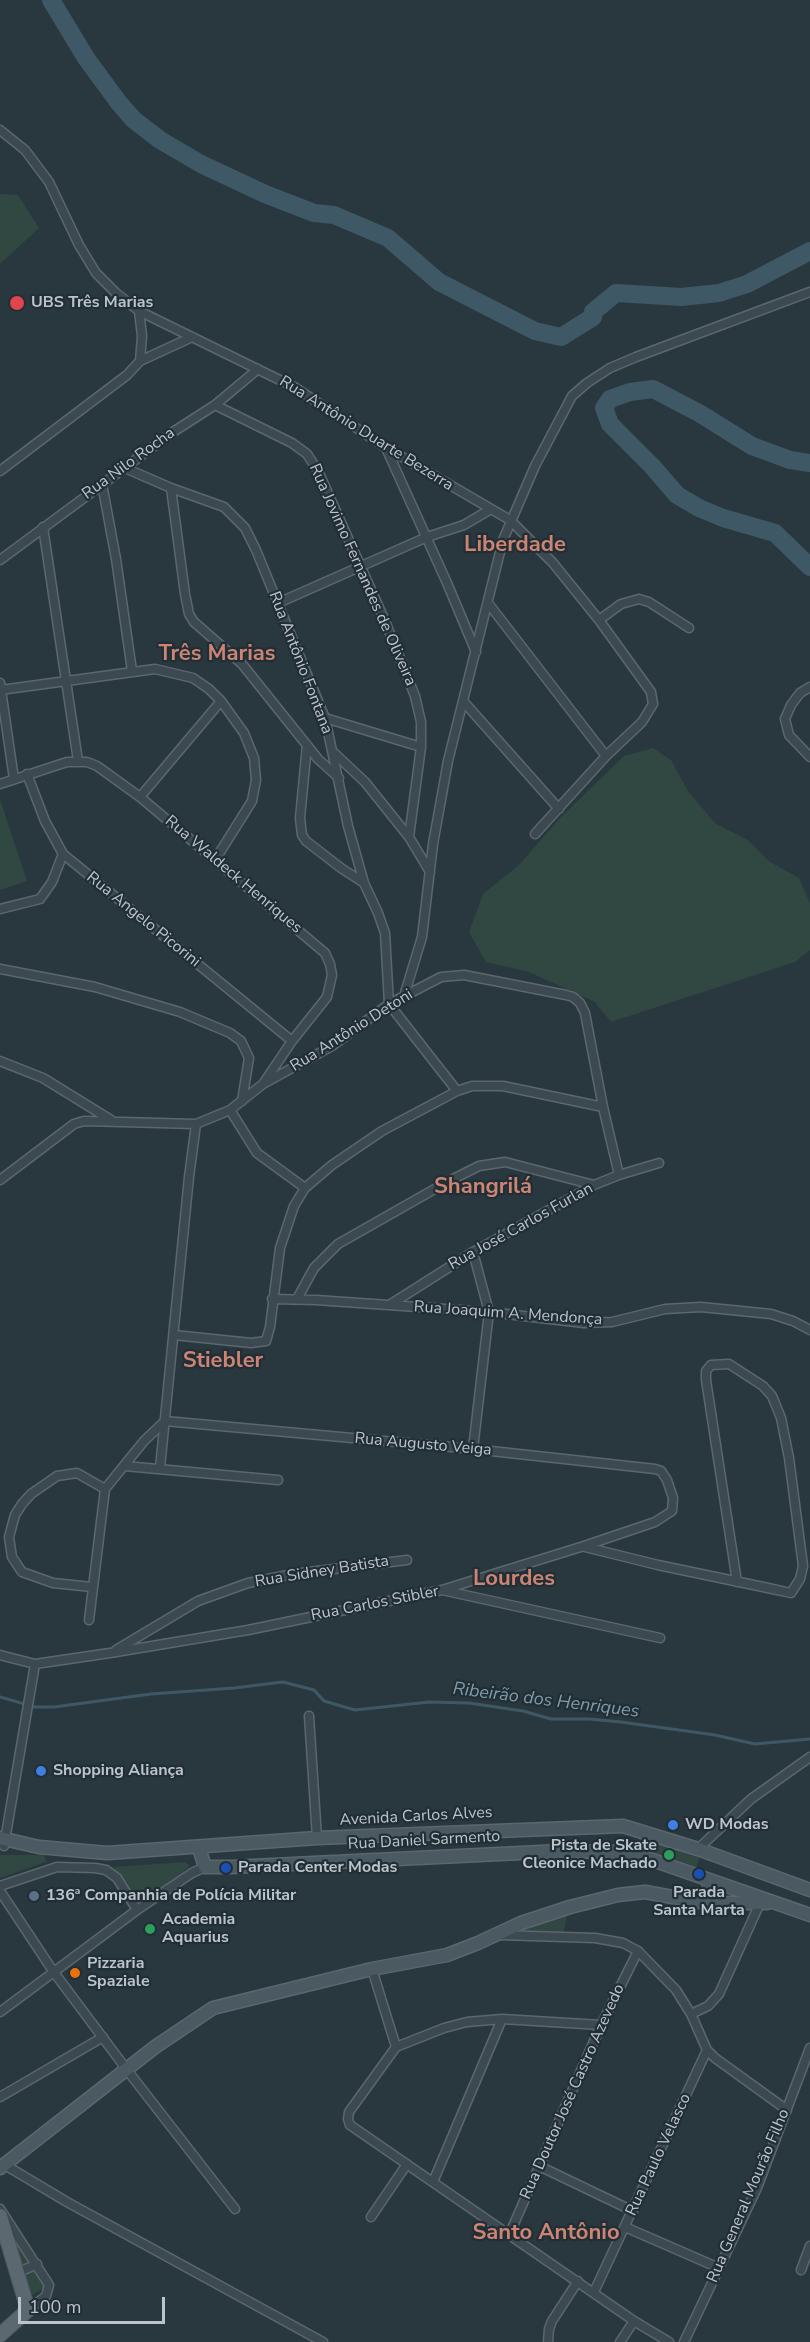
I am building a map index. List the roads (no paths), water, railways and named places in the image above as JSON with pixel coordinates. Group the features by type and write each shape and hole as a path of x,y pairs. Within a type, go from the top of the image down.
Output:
{"main road":[{"path":"0,2216 28,2310 0,2335"}],"street":[{"name":"Rua Antônio Duarte Bezerra","path":"0,129 25,150 49,182 79,246 96,273 116,293 139,311 296,388 386,447 510,520 553,563 599,620 653,695 652,708 647,715 606,756"},
{"path":"404,996 422,937 433,844 448,761 503,540 510,520 572,396 610,368 810,292"},
{"path":"139,311 142,336 140,361"},
{"path":"0,471 116,385 140,361 192,337"},
{"name":"Rua Nilo Rocha","path":"0,560 173,432 215,405 258,369"},
{"name":"Rua Jovimo Fernandes de Oliveira","path":"215,405 292,443 307,454 318,471 415,696 421,722 421,747 409,837"},
{"path":"386,447 476,652"},
{"name":"Rua Antônio Fontana","path":"125,468 224,507 235,515 246,528 325,718 348,826 364,883 385,933 388,1004"},
{"path":"102,484 116,559 132,671"},
{"path":"171,488 189,614 194,622 242,664 307,745 339,778"},
{"path":"278,603 427,537 464,525 491,510"},
{"path":"0,784 27,774 78,761 43,527"},
{"path":"599,620 621,604 639,599 649,602 689,628"},
{"path":"488,603 606,756 535,834"},
{"path":"14,778 0,687 156,669 193,678 221,701 244,733 254,758 256,780 252,801 215,860"},
{"path":"810,687 800,693 791,705 786,719 789,735 810,757"},
{"path":"140,797 221,701"},
{"path":"463,701 559,809"},
{"path":"325,718 421,747"},
{"path":"307,745 300,818 302,835 306,841 340,868 364,883"},
{"path":"333,752 365,782 409,837 430,872"},
{"name":"Rua Waldeck Henriques","path":"78,761 97,766 140,797 318,946 330,964 331,985 327,997 292,1041 263,1084"},
{"name":"Rua Angelo Picorini","path":"27,774 45,821 63,854 292,1041"},
{"path":"0,909 40,899 52,882 63,854"},
{"path":"0,969 95,987 189,1016 230,1033 242,1041 249,1059 242,1101"},
{"name":"Rua Antônio Detoni","path":"263,1084 332,1046 388,1004 441,977 464,975 566,995 580,1003 585,1013 603,1107"},
{"path":"388,1004 457,1090"},
{"path":"0,1061 43,1078 113,1121"},
{"path":"0,1180 74,1125 93,1120 196,1124 230,1110 263,1084"},
{"path":"174,1335 251,1343 263,1342 268,1337 280,1248 286,1225 305,1188 332,1165 381,1131 457,1090 472,1086 503,1086 603,1107 619,1175"},
{"path":"230,1110 257,1153 305,1188"},
{"path":"160,1468 196,1124"},
{"path":"297,1299 314,1268 338,1244 479,1166 505,1162 594,1185"},
{"name":"Rua José Carlos Furlan","path":"390,1305 473,1251 594,1185 659,1163"},
{"path":"473,1251 489,1312 473,1449"},
{"name":"Rua Joaquim A. Mendonça","path":"272,1299 489,1312 584,1323 612,1322 665,1309 701,1306 771,1314 793,1320 810,1330"},
{"path":"442,1590 584,1546 737,1582 791,1593 800,1579 803,1566 789,1458 777,1407 764,1386 729,1364 711,1365 706,1371 706,1380 737,1582"},
{"path":"89,1620 105,1489 144,1441 165,1421"},
{"name":"Rua Augusto Veiga","path":"165,1421 473,1449 655,1469 664,1475 674,1506 669,1515 584,1546"},
{"path":"125,1466 278,1480"},
{"path":"92,1587 53,1583 21,1572 12,1557 9,1537 15,1515 22,1504 31,1494 57,1476 76,1473 105,1489"},
{"name":"Rua Sidney Batista","path":"111,1653 198,1601 248,1583 293,1574 406,1560"},
{"name":"Rua Carlos Stibler","path":"35,1664 248,1630 442,1590 660,1638"},
{"path":"0,1655 35,1664 5,1842"},
{"path":"309,1716 317,1838"},
{"path":"698,1849 752,1799 810,1757"},
{"name":"Avenida Carlos Alves","path":"5,1842 108,1853 317,1838 622,1826 698,1849 810,1890"},
{"path":"0,2012 138,1910 192,1873 205,1867 199,1848"},
{"name":"Rua Daniel Sarmento","path":"205,1867 594,1851 638,1855 716,1883"},
{"path":"138,1910 117,1878 106,1870 95,1868 57,1867 0,1888 53,1971 235,2209"},
{"path":"706,1903 716,1883 810,1915"},
{"path":"323,2342 3,2167 183,2026 213,2008 372,1969 447,1955 521,1923 559,1910 632,1892 659,1894 706,1903 776,1903"},
{"path":"691,2014 708,2006 719,1994 760,1903"},
{"path":"495,1935 595,1938 623,1943 638,1951 676,1990 691,2014 707,2050 714,2058 787,2110"},
{"name":"Rua Doutor José Castro Azevedo","path":"510,2233 601,2025 638,1951"},
{"path":"372,1969 396,2047"},
{"path":"433,2182 502,2019"},
{"path":"601,2025 502,2019 467,2022 396,2047 349,2112 348,2119 351,2125 407,2164 510,2233 634,2321 669,2342"},
{"path":"0,2097 103,2037"},
{"name":"Rua General Mourão Filho","path":"684,2342 757,2187 810,2048"},
{"name":"Rua Paulo Velasco","path":"594,2292 707,2050"},
{"path":"371,2217 407,2164"},
{"path":"539,2166 633,2211"},
{"path":"0,2209 50,2285 46,2296 28,2310"},
{"path":"625,2227 719,2268"},
{"path":"801,2270 810,2246"},
{"path":"17,2274 37,2264"},
{"path":"548,2342 552,2321 578,2282"},
{"path":"620,2342 634,2321"}],"waterway":[{"path":"51,0 86,58 119,103 134,120 160,140 201,164 265,194 314,213 334,215 388,238 439,282 535,331 561,337 593,317 593,312 616,293 681,297 719,293 747,284 810,251"},
{"path":"810,463 790,460 752,446 699,413 653,389 630,392 610,399 604,408 610,424 677,495 723,518 775,533 810,567"},
{"name":"Ribeirão dos Henriques","path":"0,1697 35,1707 54,1707 151,1694 283,1682 314,1690 324,1701 355,1710 429,1702 469,1703 523,1711 551,1719 621,1722 715,1735 755,1744 810,1739"}],"place":[{"name":"UBS Três Marias","path":"17,303"},
{"name":"Shopping Aliança","path":"41,1771"},
{"name":"WD Modas","path":"673,1825"},
{"name":"Pista de Skate Cleonice Machado","path":"669,1855"},
{"name":"Parada Center Modas","path":"226,1868"},
{"name":"Parada Santa Marta","path":"699,1874"},
{"name":"136ª Companhia de Polícia Militar","path":"34,1896"},
{"name":"Academia Aquarius","path":"150,1929"},
{"name":"Pizzaria Spaziale","path":"75,1973"}],"district":[{"name":"Liberdade","path":"515,546"},
{"name":"Três Marias","path":"217,655"},
{"name":"Shangrilá","path":"483,1188"},
{"name":"Stiebler","path":"223,1362"},
{"name":"Lourdes","path":"514,1580"},
{"name":"Santo Antônio","path":"546,2234"}]}
